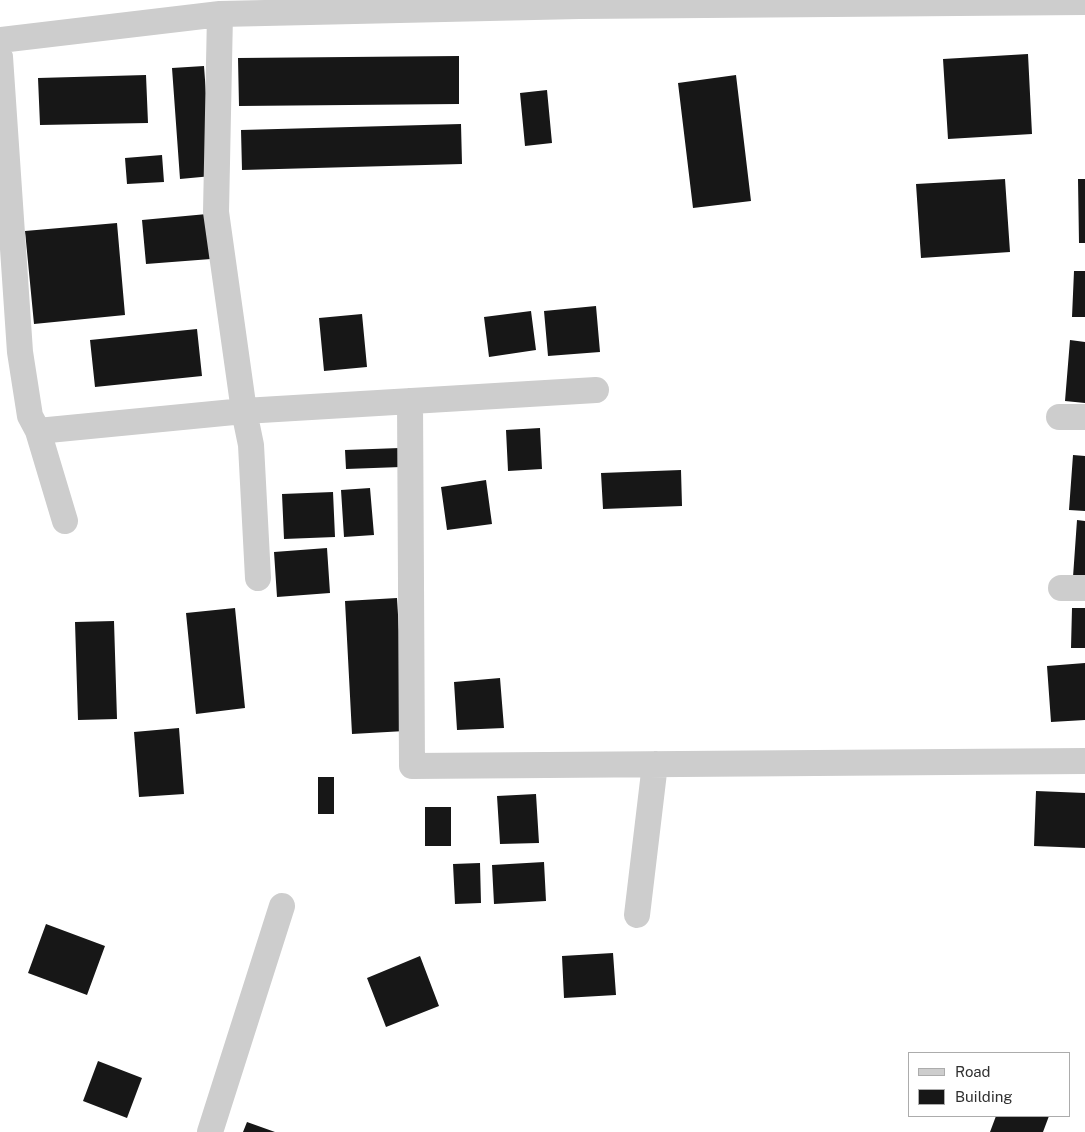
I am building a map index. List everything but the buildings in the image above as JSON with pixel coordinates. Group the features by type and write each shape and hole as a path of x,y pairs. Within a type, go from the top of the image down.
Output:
{"street":[{"path":"0,40 220,14 579,6 1085,2"},
{"path":"220,14 216,212 244,411 251,445 258,578"},
{"path":"0,57 20,352 30,416 38,431 65,522"},
{"path":"38,431 244,411 596,390"},
{"path":"410,401 412,766 1085,762"},
{"path":"1059,417 1085,417"},
{"path":"637,914 655,764"},
{"path":"210,1132 282,906"}]}
